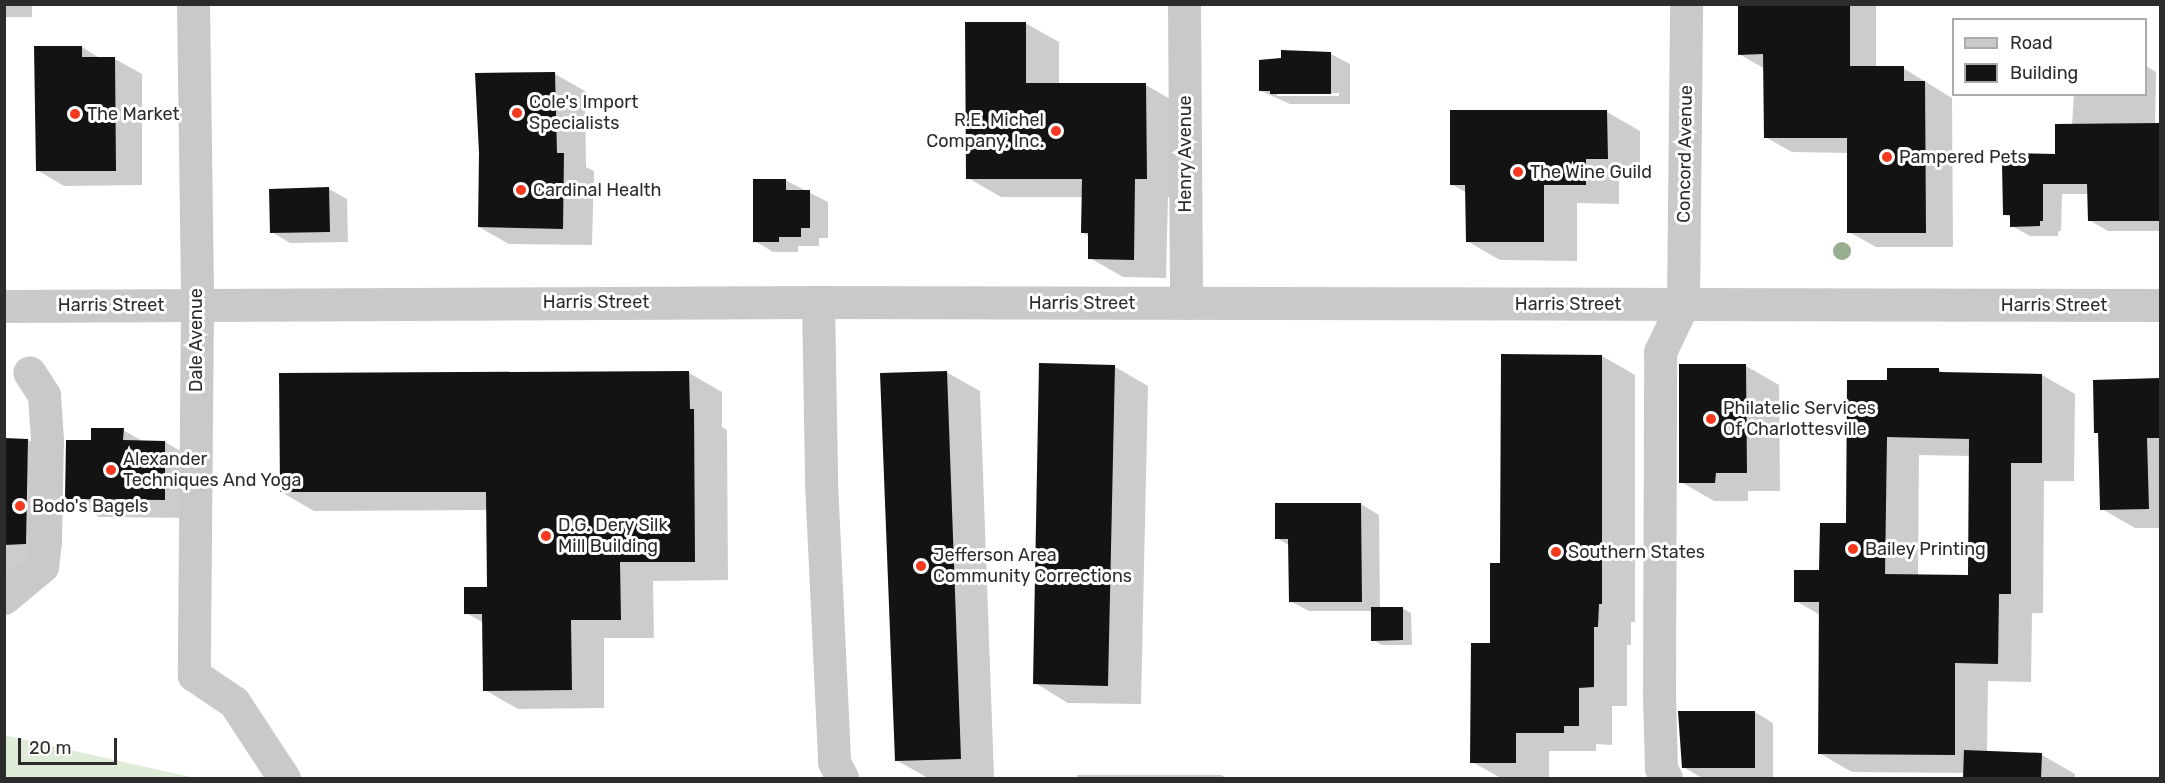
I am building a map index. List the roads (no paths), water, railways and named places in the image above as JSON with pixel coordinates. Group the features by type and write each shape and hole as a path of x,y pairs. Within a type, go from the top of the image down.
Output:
{"street":[{"name":"Dale Avenue","path":"193,4 196,305 194,675 234,702 284,778"},
{"name":"Henry Avenue","path":"1184,4 1186,303"},
{"name":"Concord Avenue","path":"1683,304 1686,4"},
{"name":"Harris Street","path":"4,306 818,302 2160,305"},
{"path":"818,302 821,482 834,762 842,778"},
{"path":"1666,778 1661,768 1659,695 1660,352 1683,304"},
{"path":"4,598 42,566 45,540 47,440 44,395 29,372"}],"place":[{"name":"Cole's Import Specialists","path":"517,113"},
{"name":"The Market","path":"75,114"},
{"name":"R.E. Michel Company, Inc.","path":"1056,131"},
{"name":"Pampered Pets","path":"1887,157"},
{"name":"The Wine Guild","path":"1518,172"},
{"name":"Cardinal Health","path":"521,190"},
{"name":"Philatelic Services Of Charlottesville","path":"1711,419"},
{"name":"Alexander Techniques And Yoga","path":"111,470"},
{"name":"Bodo's Bagels","path":"20,506"},
{"name":"D.G. Dery Silk Mill Building","path":"546,536"},
{"name":"Bailey Printing","path":"1853,549"},
{"name":"Southern States","path":"1556,552"},
{"name":"Jefferson Area Community Corrections","path":"921,566"}]}
